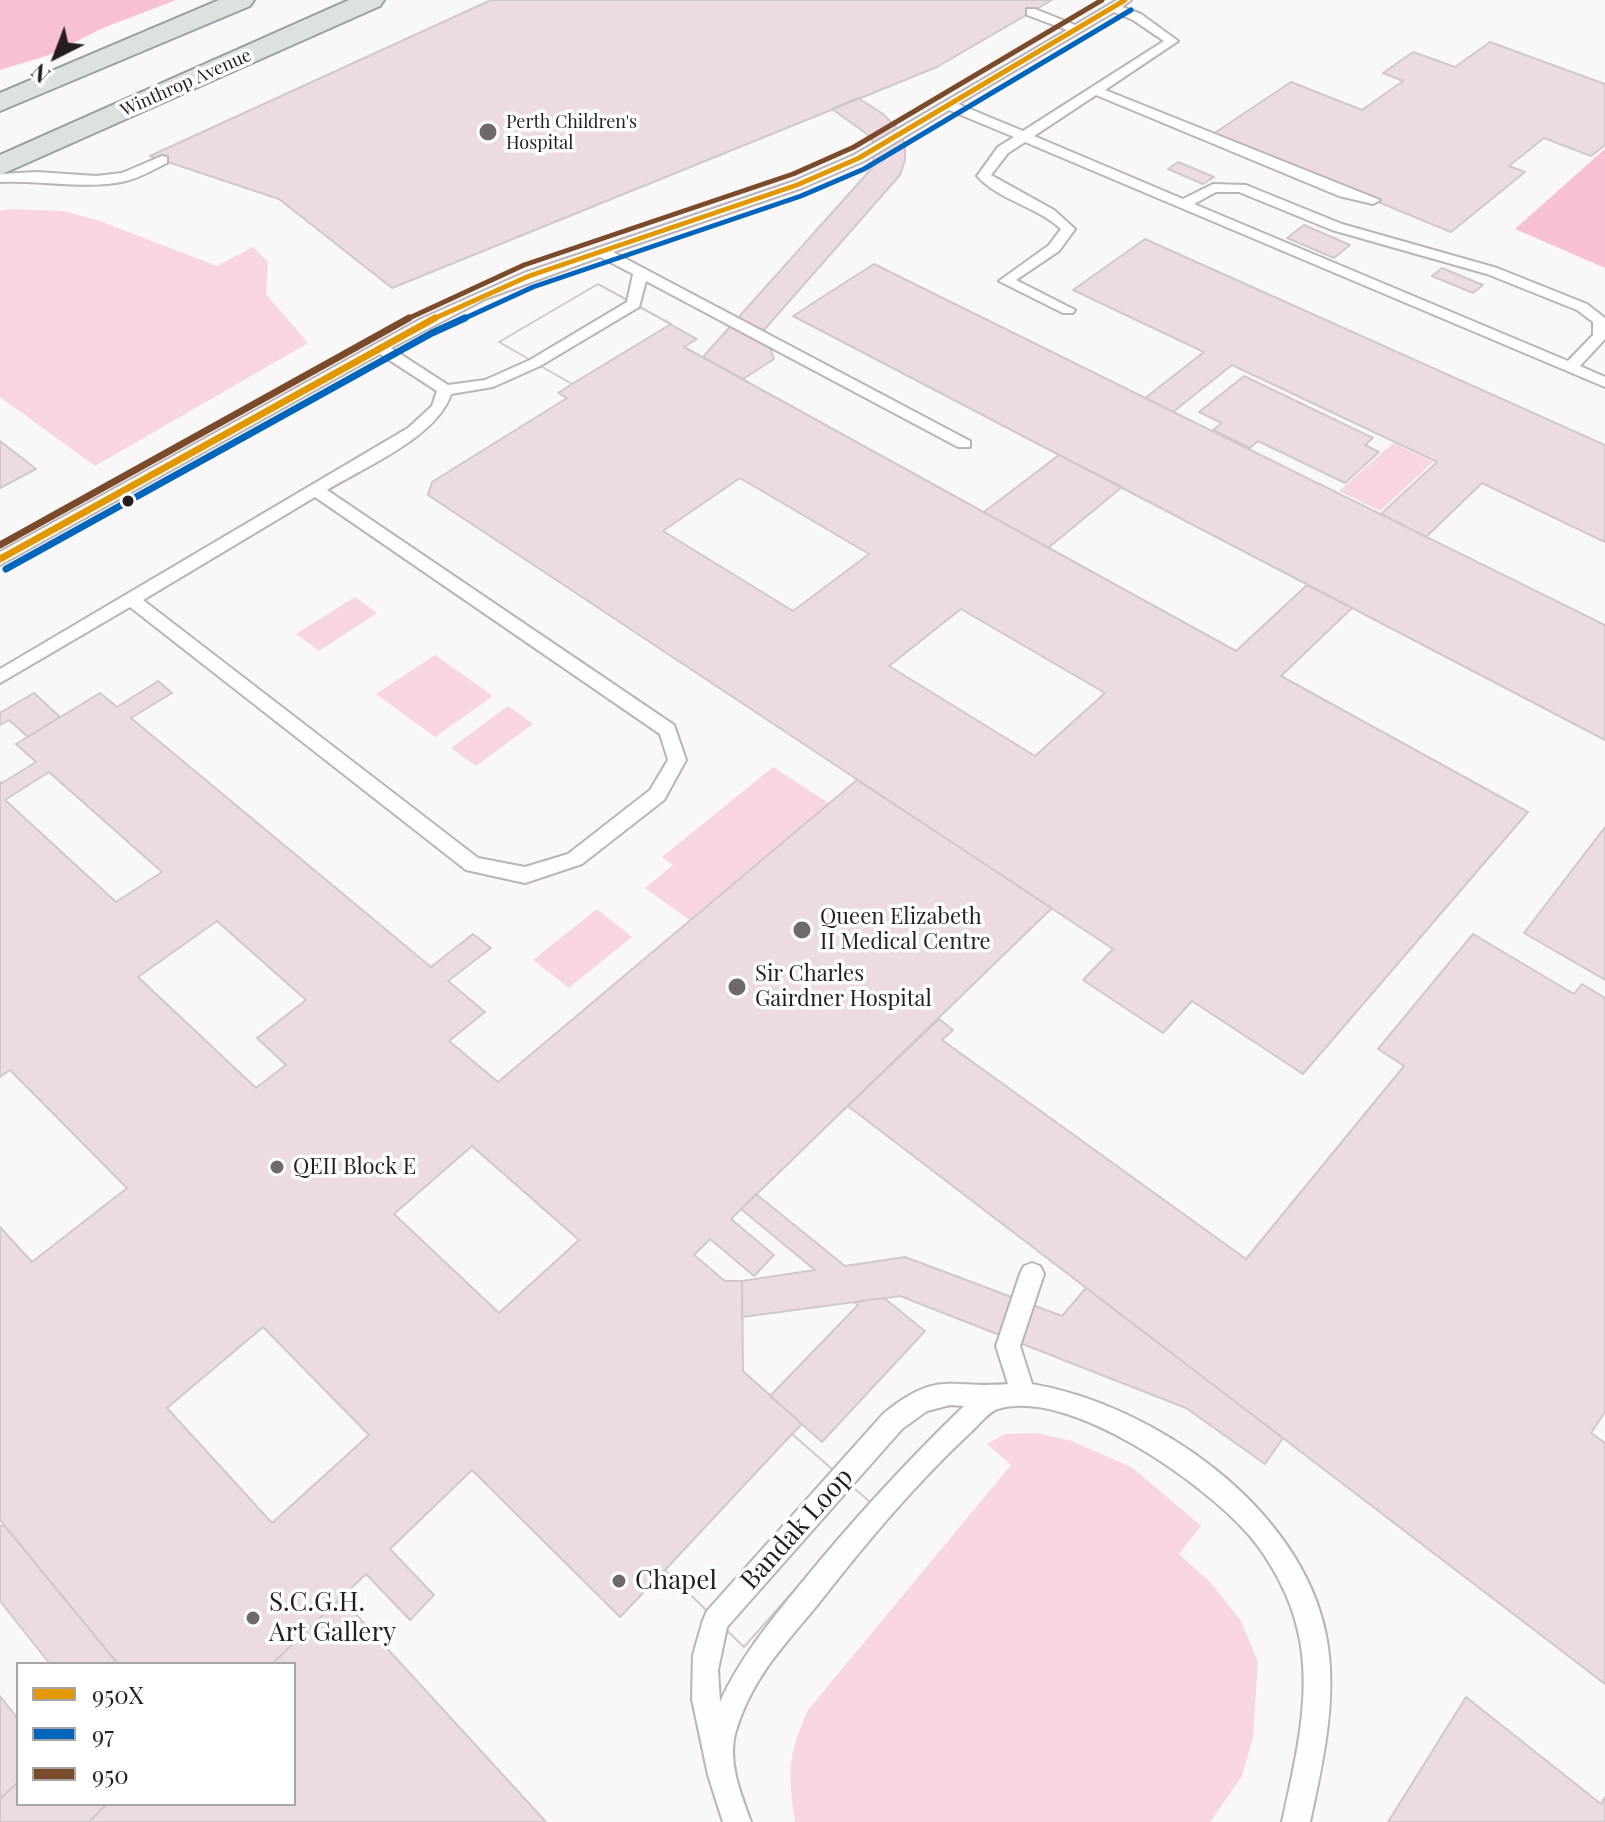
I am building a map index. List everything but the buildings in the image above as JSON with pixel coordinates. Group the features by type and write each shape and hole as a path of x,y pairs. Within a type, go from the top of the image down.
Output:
{"main road":[{"path":"0,103 241,0"},
{"name":"Winthrop Avenue","path":"0,166 371,0"}],"lane":[{"path":"0,559 480,296 797,185 859,158 1119,4 1172,41 1003,150 984,176 998,189 1058,217 1068,229 1054,248 1006,281 1068,310"},
{"path":"1031,12 1076,29"},
{"path":"1097,91 1344,193 1373,200"},
{"path":"949,105 1605,382"},
{"path":"0,178 37,176 96,180 125,177 162,160"},
{"path":"1183,204 1213,188 1241,188 1337,227 1492,271 1582,307 1600,321 1600,336 1571,367"},
{"path":"602,252 964,444"},
{"path":"381,348 445,390 488,384 535,363 634,304 640,273"},
{"path":"0,677 414,431 439,408 445,390"},
{"path":"131,599 473,865 525,875 575,859 657,795 677,760 668,730 315,489"},
{"path":"0,660 32,658"},
{"path":"1024,1395 1008,1346 1032,1274"},
{"name":"Bandak Loop","path":"737,1822 728,1797 702,1678 706,1651 716,1620 893,1421 918,1400 943,1392 993,1397 1024,1395 1065,1402 1128,1426 1193,1467 1258,1525 1295,1586 1313,1633 1317,1686 1308,1770 1296,1822"},
{"path":"718,1749 736,1699 756,1660 924,1457 993,1397"}],"shaded area":[{"path":"0,0 176,0 103,28 49,55 0,70"},
{"path":"1605,149 1605,268 1515,229"},
{"path":"0,211 63,211 97,220 217,266 253,247 268,262 266,294 308,343 95,466 0,397"},
{"path":"1393,443 1433,462 1380,511 1339,491"},
{"path":"355,597 377,613 319,651 296,634"},
{"path":"435,655 493,696 435,737 376,694"},
{"path":"508,706 533,724 476,766 451,748"},
{"path":"773,767 830,804 691,921 645,888 673,865 662,857"},
{"path":"597,909 632,937 569,988 533,960"},
{"path":"1037,1433 1072,1441 1133,1468 1201,1526 1179,1554 1210,1582 1241,1621 1258,1662 1253,1737 1242,1776 1210,1822 795,1822 791,1765 796,1740 808,1710 1011,1465 987,1444 1005,1434"}],"transit line":[{"name":"950","path":"0,545 421,311 524,265 793,174 854,147 1102,0"},
{"name":"950X","path":"0,559 426,322 529,276 797,185 859,158 1125,0"},
{"name":"97","path":"6,569 432,333 533,287 801,196 864,169 1131,10"}],"place":[{"name":"Perth Children's Hospital","path":"488,132"},
{"name":"Queen Elizabeth II Medical Centre","path":"802,930"},
{"name":"Sir Charles Gairdner Hospital","path":"737,987"},
{"name":"QEII Block E","path":"277,1167"},
{"name":"Chapel","path":"619,1581"},
{"name":"S.C.G.H. Art Gallery","path":"253,1618"}]}
